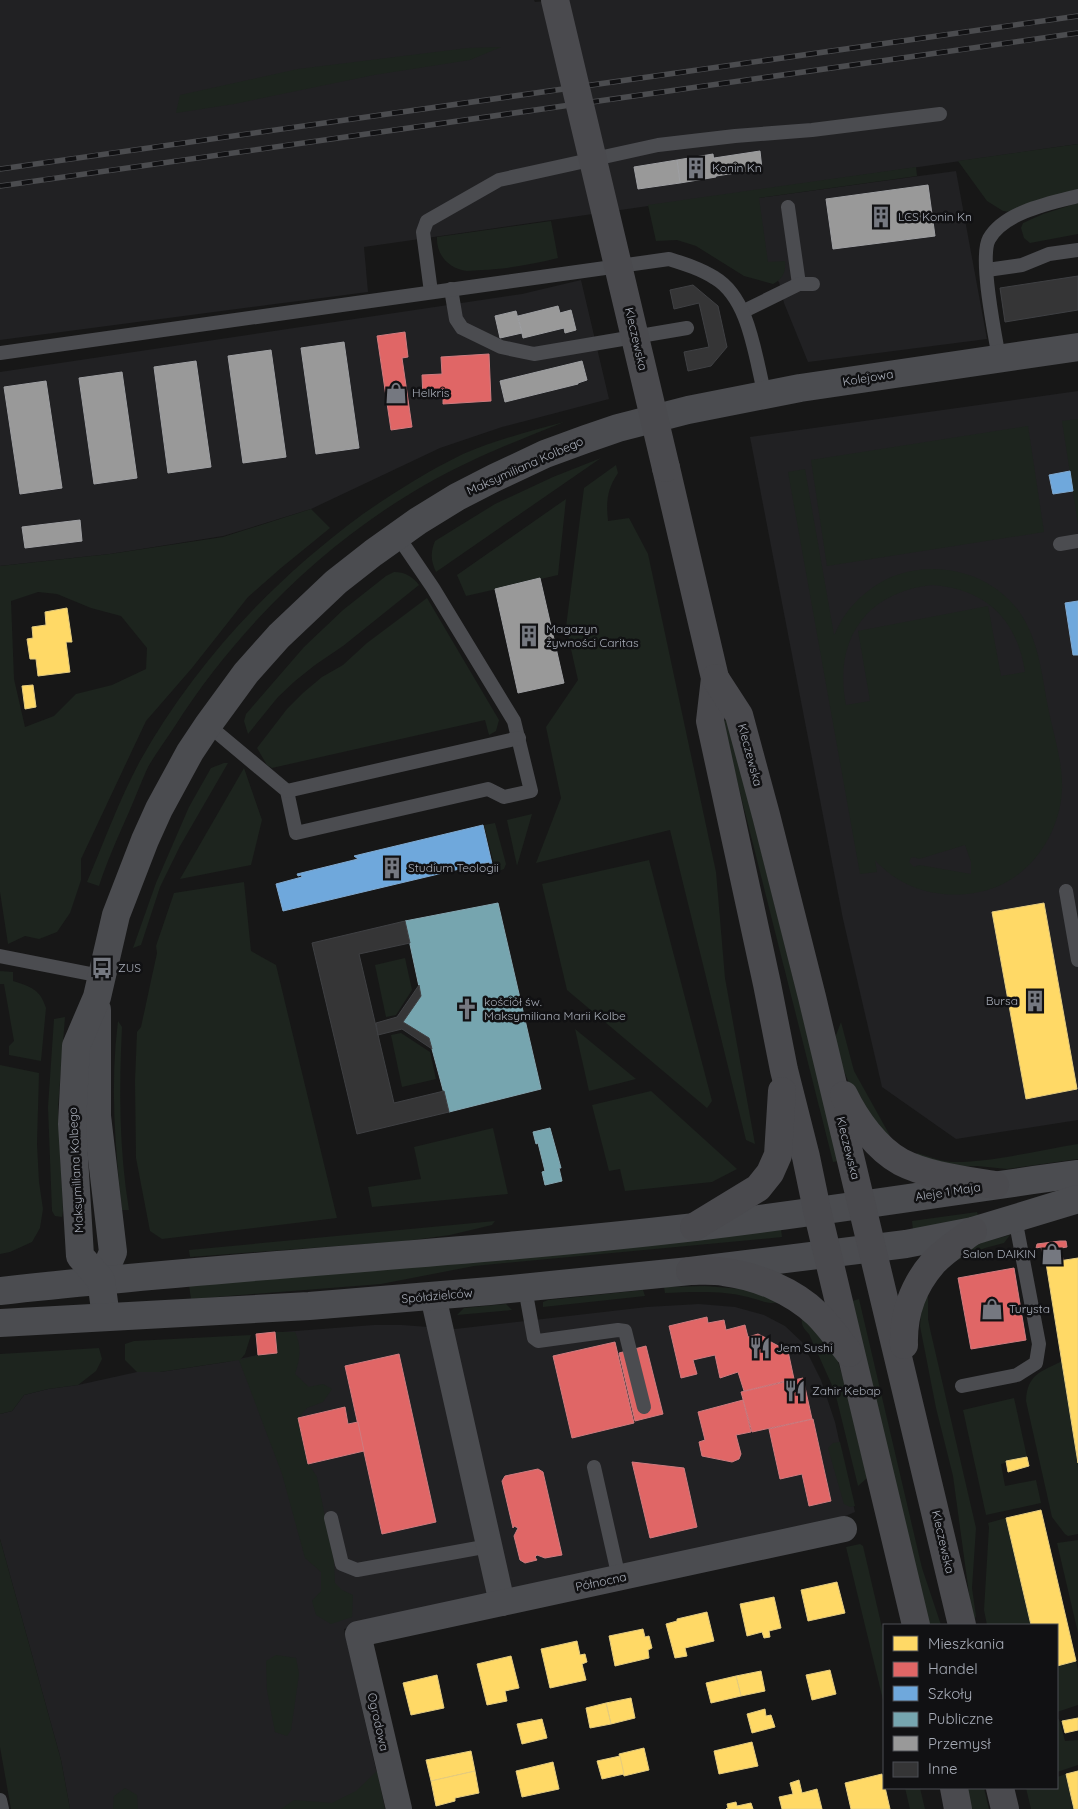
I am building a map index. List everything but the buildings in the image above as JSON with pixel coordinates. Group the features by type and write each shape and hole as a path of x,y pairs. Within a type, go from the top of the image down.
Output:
{"main road":[{"name":"Kleczewska","path":"555,0 715,678 710,721 784,1070 916,1624"},
{"name":"Kleczewska","path":"715,678 739,715 862,1204 962,1624"},
{"path":"826,1058 846,1099 862,1126 901,1162 915,1168 995,1185"},
{"path":"694,1227 758,1188 770,1173 778,1155 784,1070"},
{"path":"906,1387 904,1337 907,1308 917,1287 934,1262 973,1231"},
{"path":"690,1271 723,1272 746,1276 773,1285 798,1300 816,1314 854,1360"},
{"path":"954,1789 958,1809"},
{"path":"1000,1789 1005,1809"}],"street":[{"name":"Kolejowa","path":"659,417 765,395 1078,347"},
{"name":"Maksymiliana Kolbego","path":"101,1280 114,1252 97,1116 99,987 116,915 145,840 175,778 208,725 246,673 279,636 336,582 397,535 457,497 545,454 618,428 659,417"},
{"name":"Aleje 1 Maja","path":"817,1210 1078,1174"},
{"path":"872,1248 906,1244 973,1231 1078,1199"},
{"path":"0,1291 101,1280 334,1262 694,1227 817,1210"},
{"name":"Spółdzielców","path":"0,1323 309,1306 433,1296 690,1271 872,1248"},
{"path":"101,1280 106,1318"},
{"path":"433,1296 502,1603"},
{"name":"Północna","path":"358,1634 844,1529"},
{"name":"Ogrodowa","path":"358,1634 399,1809"}],"lane":[{"path":"431,292 423,232 427,221 499,180 658,145 822,129 940,114"},
{"path":"999,358 987,270 986,258 989,240 1003,224 1032,209 1078,196"},
{"path":"744,311 806,284 788,207"},
{"path":"987,270 1022,265 1049,254 1078,250"},
{"path":"0,353 669,259 695,267 717,278 732,292 744,311 765,395"},
{"path":"451,289 456,319 462,328 500,347 534,354 687,328"},
{"path":"208,725 287,791 296,833 488,789 504,797 531,791 514,721 433,588 397,535"},
{"path":"1060,544 1078,541"},
{"path":"287,791 519,738"},
{"path":"1066,892 1078,960"},
{"path":"0,956 99,987"},
{"path":"962,1386 1017,1375 1036,1363 1039,1344 1015,1218"},
{"path":"525,1288 534,1338 538,1341 618,1330 625,1331 644,1407"},
{"path":"594,1467 619,1578"},
{"path":"331,1518 342,1564 357,1570 489,1546"},
{"path":"0,1800 2,1809"}],"shaded area":[{"path":"0,0 534,0 535,2 558,0 1078,0 1078,144 364,247 368,292 0,340"},
{"path":"501,47 470,60 374,75 234,104 176,113 180,95 298,69 468,48"},
{"path":"1078,144 1078,189 1032,203 1011,212 1003,211 987,201 958,161"},
{"path":"916,167 917,176 759,198 768,262 785,261 783,275 773,284 744,276 696,246 677,240 656,241 648,205"},
{"path":"956,171 987,339 808,362 784,303 779,282 700,206"},
{"path":"1078,203 1078,234 1030,243 1024,238 1021,228 1023,223 1043,214"},
{"path":"551,221 558,258 530,264 492,269 461,270 445,260 437,244 437,237"},
{"path":"581,280 609,399 502,427 440,448 311,509 223,536 110,554 0,566 0,372 522,294"},
{"path":"1078,391 1078,1120 956,1139 882,1087 843,919 750,437"},
{"path":"1078,419 1078,524 1062,421"},
{"path":"564,422 475,459 423,486 351,534 285,591 254,623 199,690 148,767 99,886 87,882 125,791 140,761 162,725 185,690 211,657 267,595 363,514 424,475 475,449"},
{"path":"1028,426 1044,532 827,566 811,460"},
{"path":"601,458 436,572 432,557 435,541 495,504 553,477"},
{"path":"616,465 618,473 608,496 608,521 629,518 648,554 716,872 725,978 755,1144 746,1140 670,830 536,863 561,798 546,727 578,680 566,627 584,488"},
{"path":"805,469 834,635 849,610 872,588 891,577 911,571 932,569 953,571 973,577 992,586 1009,599 1028,626 1042,672 1059,758 1062,789 1055,825 1047,842 1024,870 1009,881 992,889 974,893 946,894 933,893 908,884 885,870 875,860 877,872 860,874 788,472","holes":["932,585 968,593 983,600 996,610 1015,637 1025,672 1001,676 988,606 858,631 870,701 846,705 843,681 845,660 850,640 859,623 872,609 889,598 909,590","965,845 971,862 971,874 919,865 914,867 909,862 914,857 919,859"]},
{"path":"566,499 558,575 466,596 457,575"},
{"path":"311,509 330,528 248,597 192,668 146,721 81,859 81,880 70,913 57,932 39,939 25,936 8,944 0,892 0,566 110,554 223,537","holes":["38,592 57,594 91,608 121,616 147,648 146,669 112,685 76,694 54,716 25,727 14,679 11,601"]},
{"path":"394,572 408,575 419,585 343,646 295,681 278,697 248,734 244,721 246,714 304,647 343,610 386,576"},
{"path":"427,598 499,720 496,731 489,735 485,720 272,768 267,765 257,748 287,709 322,677 343,665 367,643"},
{"path":"728,720 839,1161 833,1162 722,721"},
{"path":"228,763 180,846 160,887 141,945 133,948 156,883 189,807 211,768"},
{"path":"244,768 262,820 251,865 180,879"},
{"path":"532,814 517,866 507,820"},
{"path":"495,823 506,864 504,869 496,872 484,825"},
{"path":"649,860 712,1101 707,1108 567,990 542,884"},
{"path":"244,882 251,951 276,965 337,1218 162,1239 150,1231 136,1158 135,1081 137,1032 141,1027 157,953 156,946 174,893"},
{"path":"405,958 412,990 396,1015 386,1017 375,965"},
{"path":"0,971 13,972 13,981 34,990 44,1002 46,1008 41,1061 9,1055 9,1046 14,1041 4,984 0,984"},
{"path":"65,1017 58,1107 62,1217 55,1216 52,1211 48,1107 54,1019"},
{"path":"118,1021 122,1027 121,1118 123,1164 129,1210 122,1210 117,1163 114,1068"},
{"path":"841,1022 854,1071 894,1146 855,1098 842,1066 835,1038"},
{"path":"575,1029 636,1079 589,1091"},
{"path":"401,1033 430,1052 436,1079 402,1087 391,1035"},
{"path":"0,1065 39,1073 37,1144 39,1182 43,1209 40,1228 32,1242 10,1252 0,1254"},
{"path":"651,1091 737,1169 712,1182 625,1191 620,1169 609,1171 592,1105"},
{"path":"493,1128 508,1194 372,1207 368,1187 421,1179 414,1147"},
{"path":"1078,1144 1078,1159 1007,1169 977,1166 950,1167 916,1159 917,1153 945,1161 970,1161 1001,1158"},
{"path":"977,1212 979,1218 913,1230 912,1221"},
{"path":"495,1221 492,1225 450,1235 406,1241 190,1257 189,1250"},
{"path":"781,1229 782,1237 474,1266 381,1284 191,1299 189,1285"},
{"path":"1010,1235 1004,1243 985,1248 942,1267 977,1244"},
{"path":"705,1286 743,1289 782,1301 770,1303 717,1292 665,1293 664,1287"},
{"path":"928,1288 928,1319 976,1528 972,1588 976,1616 973,1623 953,1476 936,1408 920,1326 922,1302"},
{"path":"643,1290 645,1296 543,1307 543,1302 548,1300"},
{"path":"859,1299 922,1568 941,1624 928,1624 852,1301"},
{"path":"506,1304 512,1310 457,1315 464,1308"},
{"path":"699,1304 735,1307 764,1315 785,1326 802,1342 821,1380 835,1422 855,1512 843,1517 344,1629 385,1809 70,1809 61,1760 0,1539 0,1414 12,1411 24,1395 48,1389 78,1385 137,1372 160,1372 226,1362 257,1355 256,1334 374,1325 455,1329 647,1307"},
{"path":"803,1314 836,1355 867,1478 858,1486 835,1392 809,1334 802,1325"},
{"path":"275,1332 295,1332 300,1353 295,1374 309,1387 323,1384 332,1389 323,1402 307,1408 298,1418 308,1463 317,1477 334,1561 335,1583 342,1590 353,1595 352,1617 331,1624 316,1615 312,1601 321,1591 321,1572 305,1558 282,1474 239,1360 160,1372 137,1372 125,1360 125,1344 134,1341 251,1335 245,1354 240,1360 258,1355 277,1353"},
{"path":"99,1348 102,1359 96,1371 78,1385 48,1389 24,1395 12,1411 0,1414 0,1354"},
{"path":"1062,1361 1078,1463 1078,1534 1068,1536 1052,1517 1026,1401 1032,1379 1042,1371"},
{"path":"1014,1398 1027,1457 1001,1464 1005,1486 1036,1480 1041,1503 986,1515 963,1410"},
{"path":"840,1442 855,1506 850,1507 844,1504 828,1448 833,1443"},
{"path":"1006,1518 1031,1624 987,1624 984,1610 988,1523"},
{"path":"0,1539 61,1760 70,1809 11,1809 0,1747"},
{"path":"1078,1540 1078,1633 1057,1543"},
{"path":"860,1544 863,1546 883,1632 883,1700 846,1547"},
{"path":"276,1655 296,1658 299,1674 291,1730 287,1736 275,1732 267,1690 266,1661"},
{"path":"1076,1661 1078,1670 1078,1705 1058,1712 1058,1666"},
{"path":"1058,1719 1065,1741 1078,1740 1078,1765 1058,1772"},
{"path":"377,1771 385,1809 281,1809 294,1800 332,1803 356,1791"},
{"path":"1066,1774 1074,1809 1031,1809 1026,1789 1058,1789 1058,1777"},
{"path":"125,1788 137,1795 138,1809 113,1809 114,1796"},
{"path":"905,1789 920,1789 925,1809 910,1809"},
{"path":"966,1789 984,1789 989,1809 971,1809"}],"railway":[{"path":"0,169 1078,16"},
{"path":"0,186 1078,33"}],"place":[{"name":"Konin Kn","path":"696,168"},
{"name":"LCS Konin Kn","path":"881,217"},
{"name":"Helkris","path":"396,393"},
{"name":"Magazyn żywności Caritas","path":"529,636"},
{"name":"Studium Teologii","path":"392,868"},
{"name":"ZUS","path":"102,968"},
{"name":"Bursa","path":"1035,1001"},
{"name":"kościół św. Maksymiliana Marii Kolbe","path":"467,1009"},
{"name":"Salon DAIKIN","path":"1052,1254"},
{"name":"Turysta","path":"992,1309"},
{"name":"Jem Sushi","path":"760,1348"},
{"name":"Zahir Kebap","path":"795,1391"}]}
